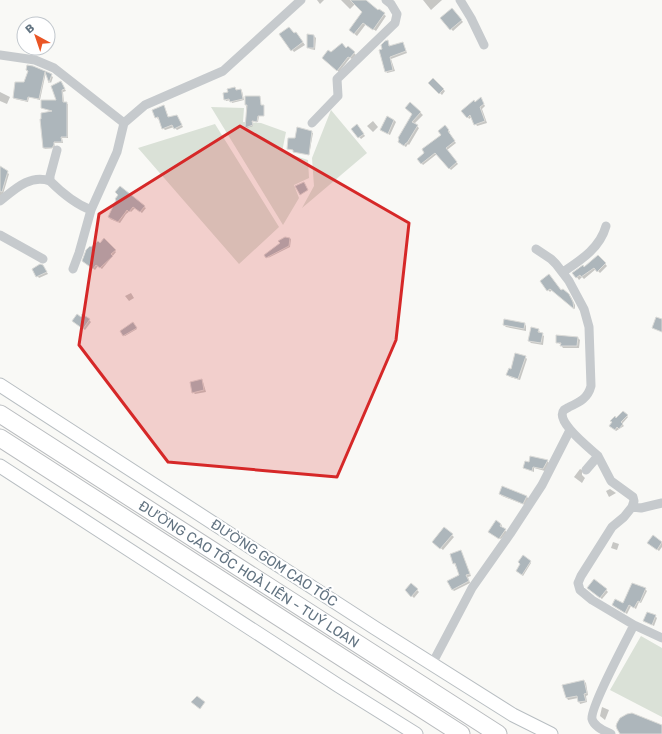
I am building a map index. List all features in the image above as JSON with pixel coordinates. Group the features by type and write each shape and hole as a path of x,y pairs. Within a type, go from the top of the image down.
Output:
{"highway":[{"name":"ĐƯỜNG CAO TỐC HOÀ LIÊN - TUÝ LOAN","path":"0,414 498,734"},
{"name":"ĐƯỜNG CAO TỐC HOÀ LIÊN - TUÝ LOAN","path":"0,438 461,734"}],"main road":[{"name":"ĐƯỜNG GOM CAO TỐC","path":"0,385 432,664 513,715 551,734"},
{"path":"0,466 339,686 416,734"}],"street":[{"path":"73,269 80,253 91,210 117,152 124,124 145,104 223,71 301,0"},
{"path":"312,123 338,96 337,79 395,24 397,14 391,4 386,0"},
{"path":"460,0 471,18 484,45"},
{"path":"0,55 35,60 54,68 124,124"},
{"path":"50,181 57,150"},
{"path":"0,201 30,181 42,179 50,181 59,191 74,202 91,210"},
{"path":"563,272 578,262 597,244 603,235 606,226"},
{"path":"0,235 43,259"},
{"path":"536,249 551,259 563,272 584,309 588,321 590,337 589,391 583,400 564,409 562,414 564,420 570,430 598,456 611,481 633,497 634,502 632,507 612,527 581,576 578,583 580,590 592,600 634,625 662,638"},
{"path":"432,664 472,588 542,485 570,430"},
{"path":"586,470 598,456"},
{"path":"632,507 641,508 662,503"},
{"path":"611,734 593,722 592,714 634,625"}],"highlighted area":[{"path":"240,126 409,223 396,340 337,477 168,462 79,345 99,214"}],"shaded area":[{"path":"211,107 244,108 243,122 261,123 286,132 282,152 308,160 309,178 294,185 299,198 283,225"},
{"path":"331,110 367,153 302,208 314,186 312,158"},
{"path":"215,124 279,227 239,264 138,148"},
{"path":"641,636 662,648 662,717 610,690"}],"building":[{"path":"350,0 366,0 378,10 379,9 385,13 373,30 363,23 354,34 349,30 362,12"},
{"path":"452,8 462,20 450,30 440,18"},
{"path":"289,27 294,33 296,32 303,42 291,51 279,34"},
{"path":"307,34 314,35 314,48 307,48"},
{"path":"388,40 389,46 403,42 406,51 390,57 393,70 385,72 379,50 382,49 381,45"},
{"path":"342,43 346,48 348,46 355,52 350,58 348,57 337,71 322,58 328,50 331,52"},
{"path":"27,65 52,74 49,83 45,72 39,99 28,97 27,101 13,98 15,82 24,82 28,71 26,70"},
{"path":"433,78 444,89 439,94 428,83"},
{"path":"61,81 65,89 62,90 63,102 67,102 67,137 61,137 62,142 54,142 52,148 43,148 40,119 41,113 52,111 41,108 41,100 56,100 51,86"},
{"path":"235,87 236,90 241,89 243,99 230,102 229,99 224,100 223,93 228,92 227,89"},
{"path":"245,96 260,96 261,105 264,105 264,116 258,116 257,122 252,121 253,125 245,128 247,105 245,105"},
{"path":"481,97 484,104 480,107 485,121 474,125 470,115 467,118 461,111 474,100 475,102"},
{"path":"410,102 421,112 412,122 418,125 404,146 398,142 398,138 412,114 405,108"},
{"path":"164,105 168,117 177,115 182,125 174,129 172,125 162,129 158,117 155,118 152,110"},
{"path":"387,116 394,120 388,134 380,130"},
{"path":"357,124 364,134 358,138 351,129"},
{"path":"445,125 455,141 446,148 457,162 449,169 435,153 421,164 417,159 424,153 422,149 441,135 438,131"},
{"path":"297,127 312,131 309,155 293,152 293,150 287,149 288,138 295,138"},
{"path":"0,166 8,171 2,192 0,191"},
{"path":"304,182 308,190 300,195 295,186"},
{"path":"120,186 145,206 140,212 133,207 129,212 127,210 118,222 108,217 118,195 115,192"},
{"path":"285,237 290,238 289,246 266,258 264,255 280,243 278,241"},
{"path":"104,238 116,250 111,254 113,256 100,268 96,265 93,269 82,261 86,250 98,241 100,243"},
{"path":"598,255 606,263 597,272 594,268 581,277 580,275 576,278 572,273 583,265 584,267"},
{"path":"40,264 43,265 47,272 36,277 32,269"},
{"path":"549,274 561,290 563,289 569,294 573,302 574,309 550,289 547,291 540,281"},
{"path":"77,314 81,317 82,314 90,319 83,329 72,321"},
{"path":"656,317 662,319 662,332 652,328"},
{"path":"504,319 525,323 524,329 503,325"},
{"path":"133,322 137,328 123,336 120,331"},
{"path":"531,327 539,329 538,332 543,333 541,343 528,341"},
{"path":"556,335 578,337 577,346 560,346 561,343 556,343"},
{"path":"515,353 526,356 518,379 506,375 509,368 511,369"},
{"path":"202,379 204,390 192,393 190,382"},
{"path":"623,411 628,415 621,422 623,424 619,429 617,427 615,430 609,426 612,422 610,421 615,416 616,418"},
{"path":"530,456 548,460 543,469 533,467 532,471 523,468 525,461 529,462"},
{"path":"502,486 527,496 523,504 499,494"},
{"path":"496,520 501,524 500,526 506,529 499,539 488,532"},
{"path":"444,527 453,534 440,549 432,542"},
{"path":"653,535 662,542 657,550 647,543"},
{"path":"461,550 470,574 466,575 469,581 452,590 447,581 459,575 450,554"},
{"path":"523,555 531,561 522,575 516,571 520,564 518,562"},
{"path":"594,579 607,589 600,598 587,588"},
{"path":"411,583 418,589 411,597 405,590"},
{"path":"632,583 646,588 640,602 638,601 634,608 629,605 625,613 612,605 615,599 623,603"},
{"path":"647,612 656,615 652,625 643,621"},
{"path":"584,680 587,693 584,694 586,701 578,702 577,696 566,698 562,685"},
{"path":"197,696 205,702 200,709 191,702"},
{"path":"632,713 662,725 662,734 620,734 616,726 617,723 620,718"}]}
